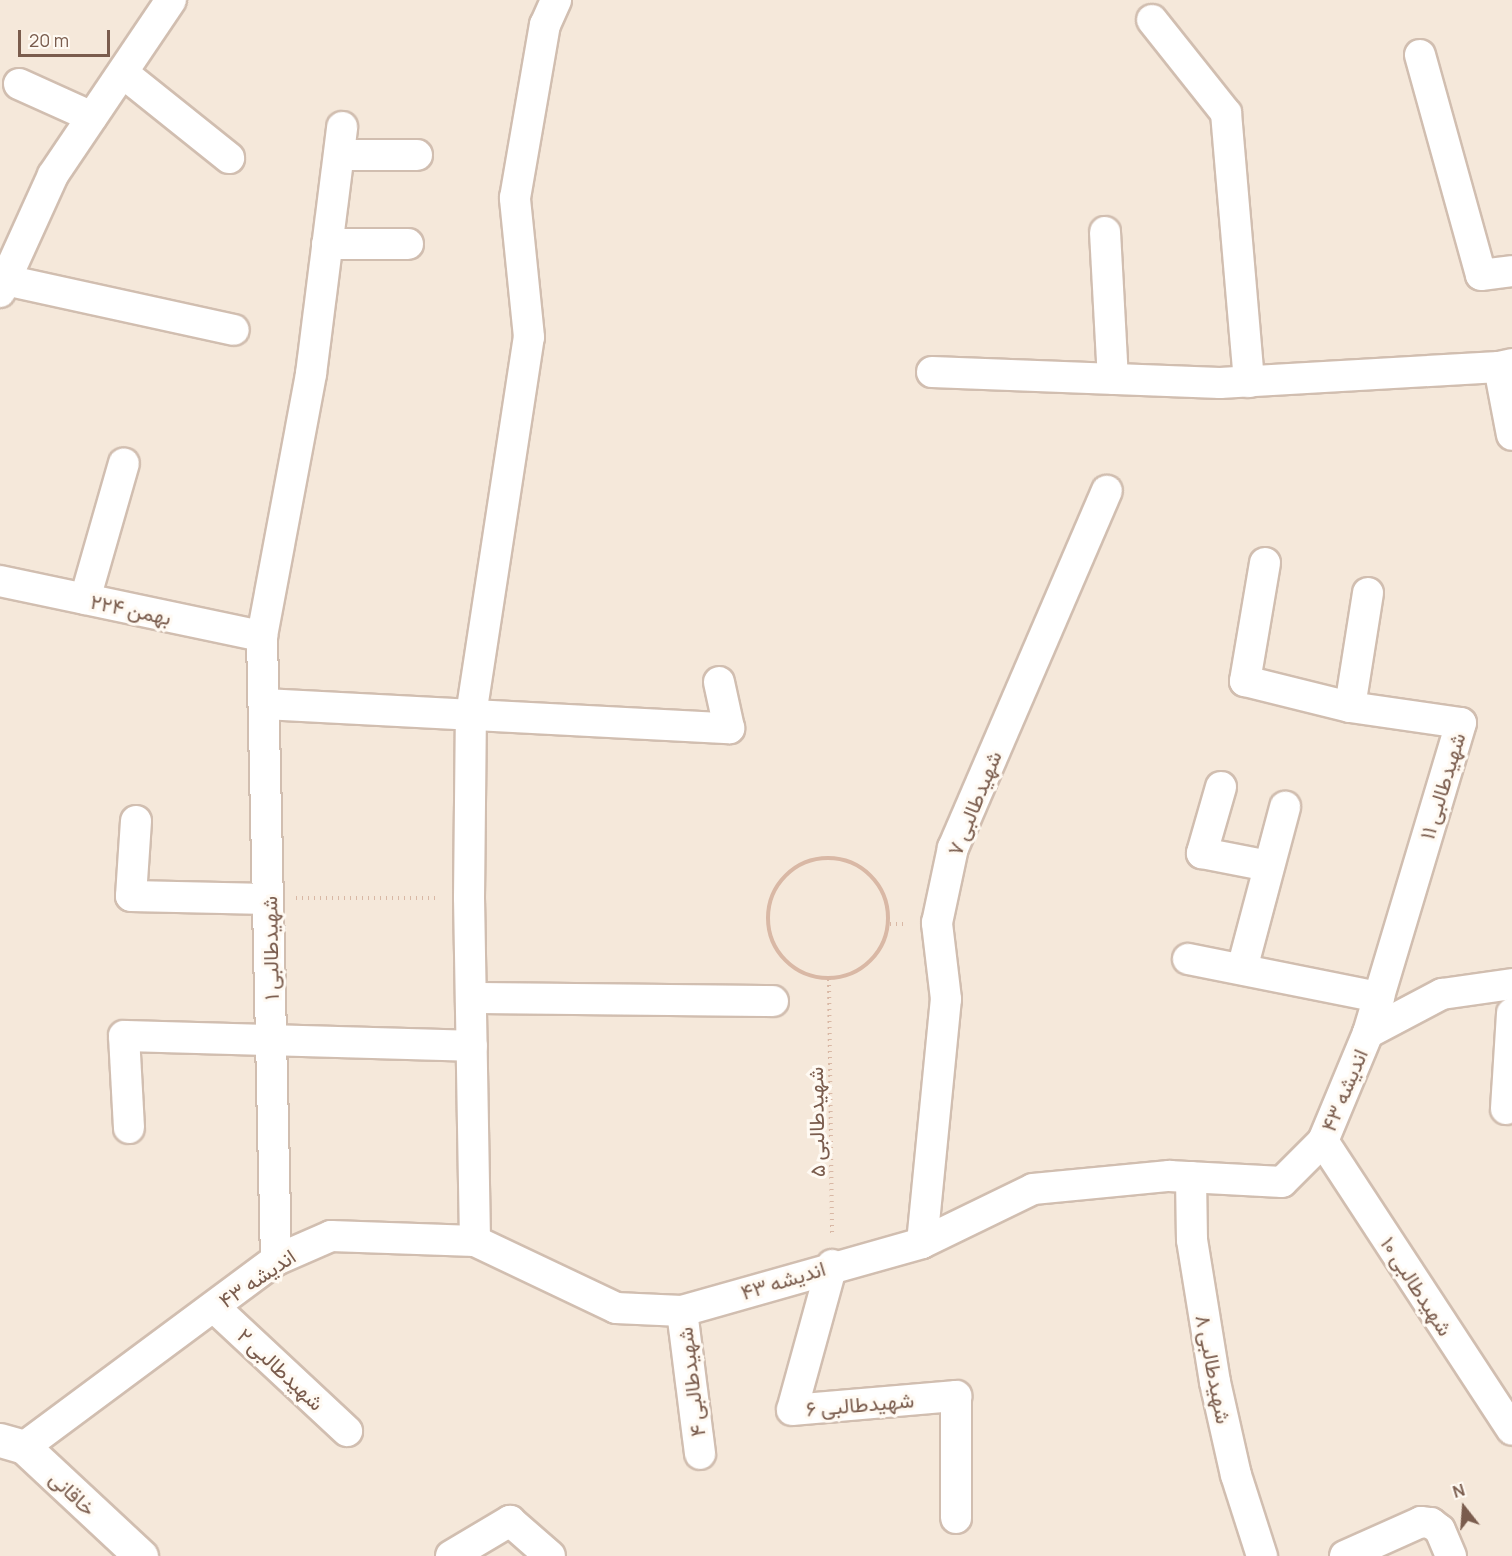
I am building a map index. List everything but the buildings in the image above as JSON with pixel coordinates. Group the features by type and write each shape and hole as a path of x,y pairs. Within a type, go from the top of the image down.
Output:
{"main road":[{"name":"خاقانی","path":"12,1443 141,1556"}],"street":[{"path":"171,0 53,175 3,286 234,330"},
{"path":"475,1241 469,898 471,715 529,337 515,198 545,25 556,0"},
{"path":"1152,20 1226,113 1248,382"},
{"path":"1420,55 1481,275 1512,271"},
{"path":"123,73 229,158"},
{"path":"19,84 92,117"},
{"name":"شهیدطالبی ۱","path":"276,1260 262,636 311,374 340,141 417,155"},
{"path":"1105,232 1113,379"},
{"path":"327,244 408,244"},
{"path":"932,372 1248,382 1506,366 1512,435"},
{"path":"85,599 123,463"},
{"name":"شهیدطالبی ۷","path":"922,1243 946,999 937,923 953,848 1107,491"},
{"path":"1265,563 1245,681 1350,707 1368,593"},
{"name":"۲۲بهمن ۴","path":"0,581 262,636"},
{"path":"264,704 729,728 719,682"},
{"name":"شهیدطالبی ۱۱","path":"1350,707 1461,723 1368,1033"},
{"path":"1221,787 1202,853 1269,866"},
{"path":"1242,969 1285,807"},
{"path":"136,821 131,896 268,898"},
{"path":"1188,959 1379,997"},
{"name":"اندیشه ۴۳","path":"12,1443 214,1307 276,1260 331,1236 475,1241 616,1308 682,1311 832,1265 922,1243 1033,1189 1191,1177 1282,1182 1323,1141 1368,1033 1443,994 1512,984"},
{"path":"471,998 773,1001"},
{"path":"1506,1109 1512,1013"},
{"path":"129,1128 124,1036 471,1046"},
{"name":"شهیدطالبی ۱۰","path":"1323,1141 1512,1430"},
{"name":"شهیدطالبی ۸","path":"1191,1177 1192,1240 1215,1382 1236,1475 1262,1556"},
{"name":"شهیدطالبی ۶","path":"832,1265 792,1410 956,1396 956,1518"},
{"name":"شهیدطالبی ۲","path":"214,1307 347,1431"},
{"name":"شهیدطالبی ۴","path":"682,1311 700,1454"},
{"path":"451,1556 510,1521 550,1556"},
{"path":"1346,1556 1420,1522 1431,1523 1440,1530 1451,1556"}],"path":[{"path":"813,858 842,858 869,872 886,895 890,924 879,951 858,971 829,979 801,972 778,953 767,926 771,897 782,880 787,873 813,858"},
{"path":"268,898 469,898"},
{"name":"شهیدطالبی ۵","path":"829,979 832,1265"}],"shaded area":[{"path":"0,0 1512,0 1512,1556 0,1556"}]}
